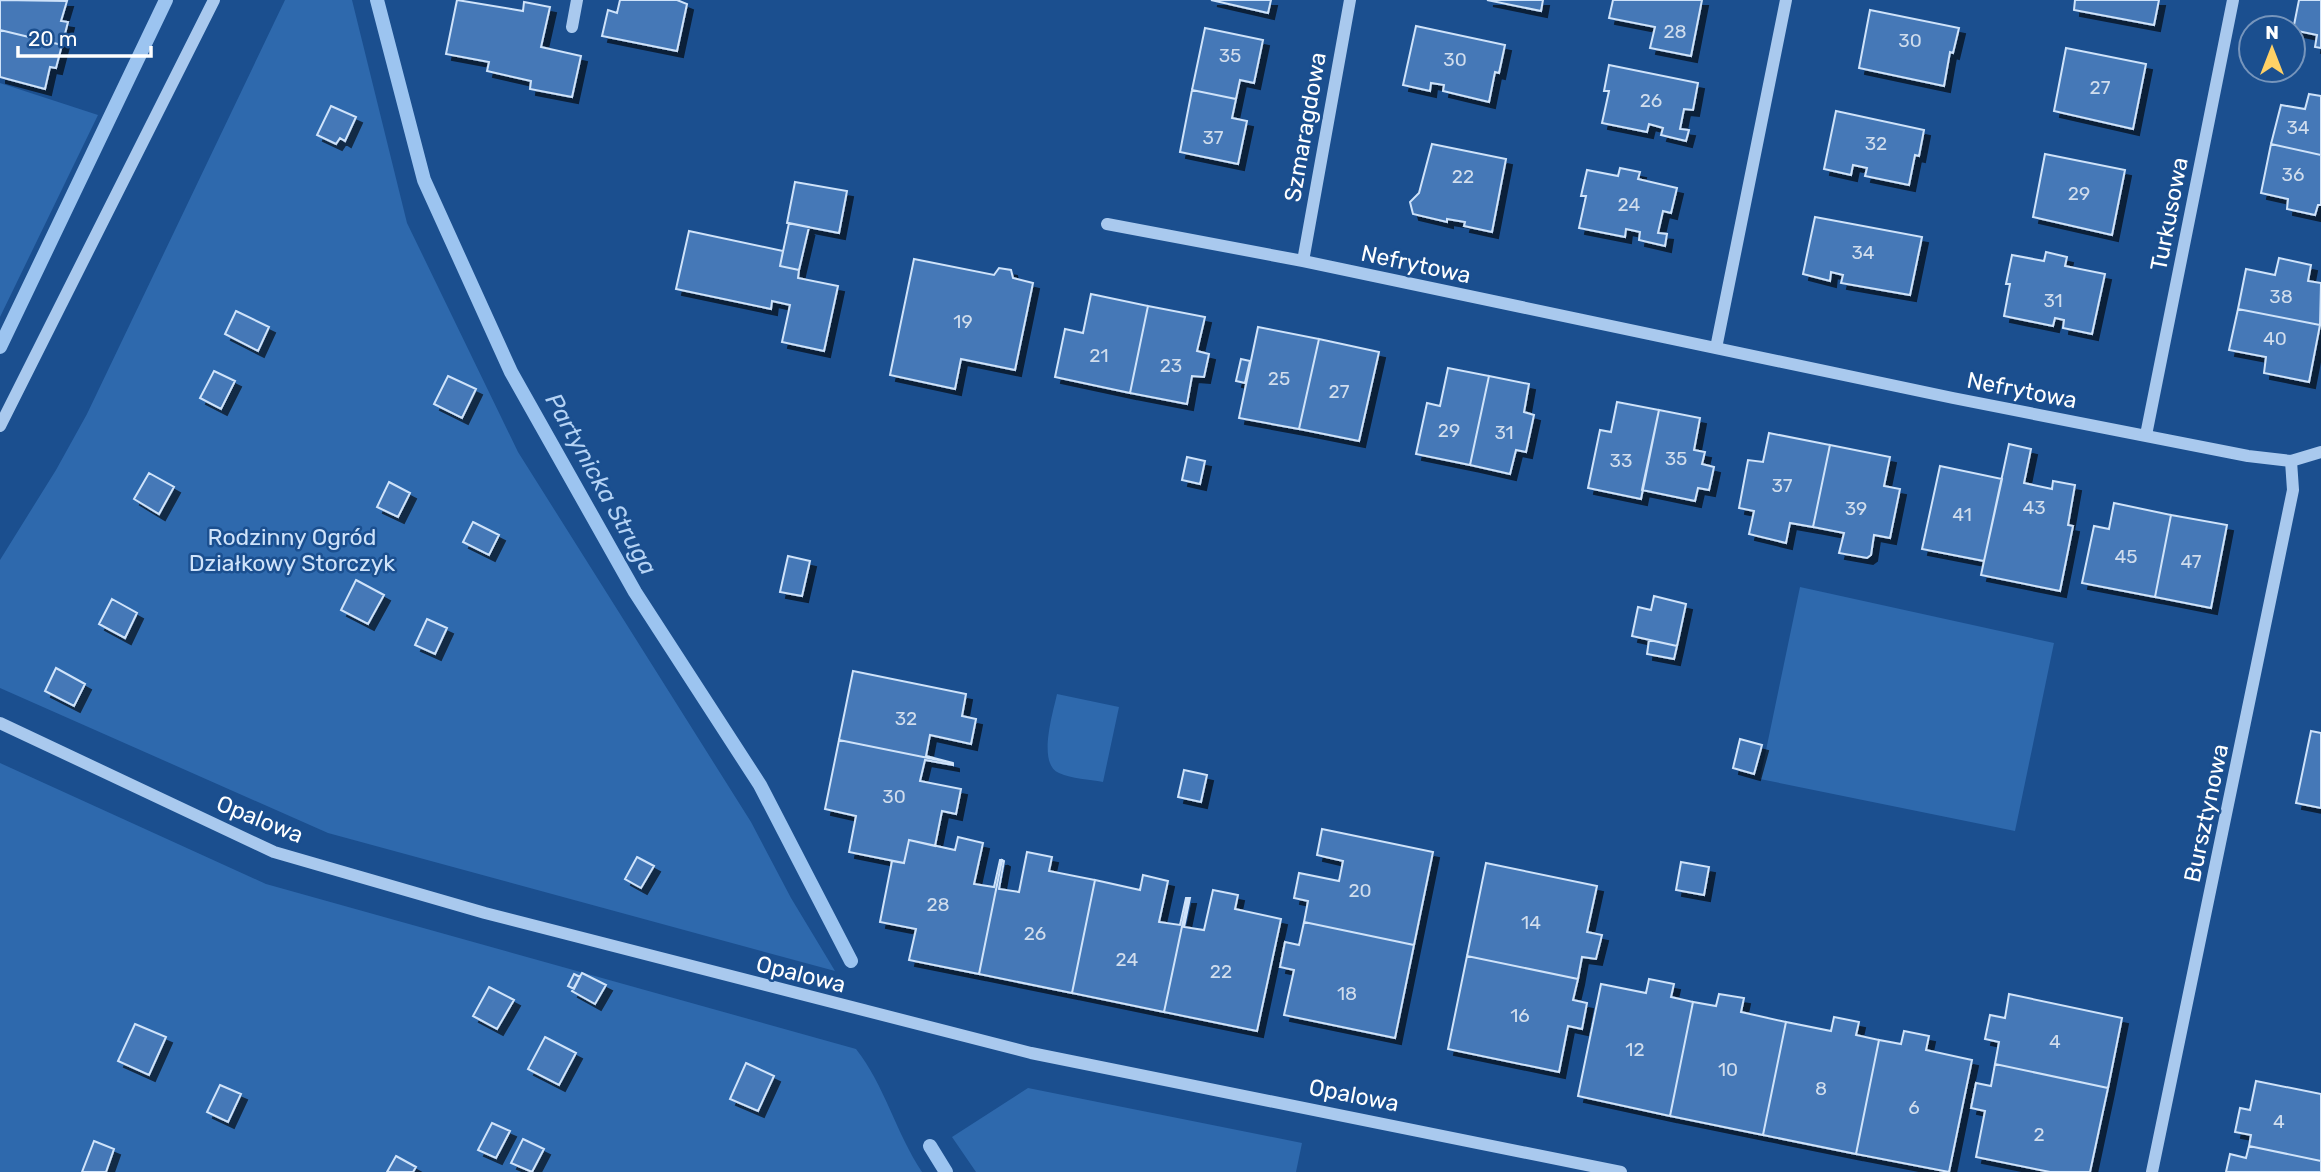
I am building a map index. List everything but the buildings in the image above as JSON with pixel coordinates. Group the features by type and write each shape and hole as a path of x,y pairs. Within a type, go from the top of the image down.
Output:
{"street":[{"path":"0,426 214,0"},
{"path":"572,27 577,0"},
{"name":"Szmaragdowa","path":"1303,261 1350,0"},
{"path":"1716,348 1786,0"},
{"name":"Turkusowa","path":"2146,435 2233,0"},
{"name":"Nefrytowa","path":"1107,224 1303,261 1954,398 2248,456 2291,461 2321,452"},
{"name":"Bursztynowa","path":"2152,1172 2293,491 2291,461"},
{"name":"Opalowa","path":"0,723 274,852 485,913 1031,1053 1621,1172"}],"green space":[{"name":"Rodzinny Ogród Działkowy Storczyk","path":"285,0 352,0 407,223 518,452 751,822 791,898 835,971 328,833 0,688 0,560 87,414"},
{"path":"0,83 98,115 0,317"},
{"path":"1800,587 2054,643 2015,831 1760,779"},
{"path":"1057,694 1119,707 1103,782 1069,777 1052,768 1048,737"},
{"path":"0,763 266,884 856,1049 875,1078 922,1172 0,1172"},
{"path":"1028,1088 1302,1143 1296,1172 976,1172 952,1137"}],"waterway":[{"path":"0,347 166,0"},
{"name":"Partynicka Struga","path":"377,0 424,180 511,372 635,592 760,785 851,961"},
{"name":"Partynicka Struga","path":"930,1146 946,1172"}]}
